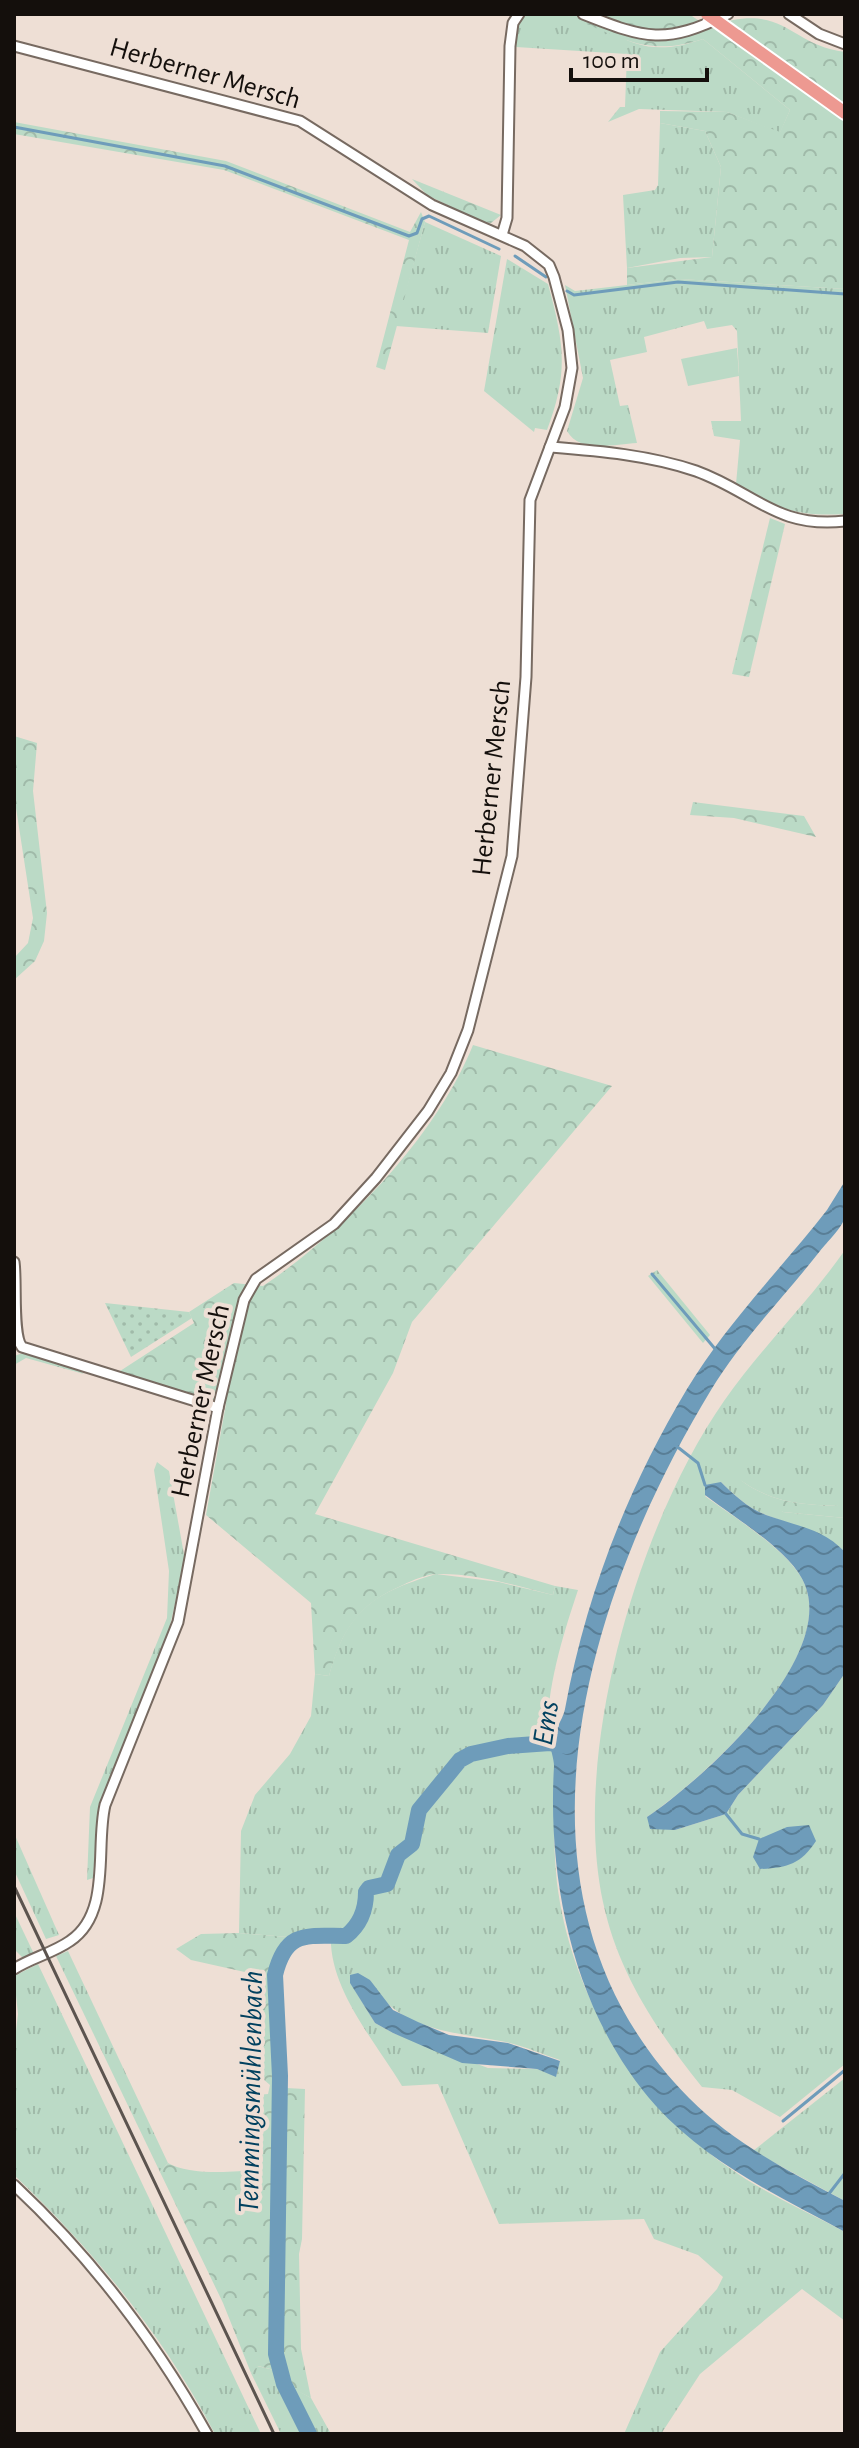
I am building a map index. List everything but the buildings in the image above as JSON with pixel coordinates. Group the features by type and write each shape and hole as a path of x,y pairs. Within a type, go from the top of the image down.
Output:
{"main road":[{"path":"707,14 845,113"}],"street":[{"path":"502,235 507,218 510,46 513,23 519,14"},
{"path":"583,14 631,33 657,37 692,30 728,14"},
{"path":"789,14 819,34 845,44"},
{"name":"Herberner Mersch","path":"14,46 300,121 432,205 538,254 549,265 568,330 572,368 565,407 530,500 526,677 512,856 468,1030 451,1073 428,1111 376,1178 334,1224 256,1279 244,1300 218,1408 178,1622 105,1805 100,1826 97,1900 91,1918 70,1941 15,1965"},
{"path":"550,447 617,452 693,470 789,518 806,523 845,521"},
{"path":"14,1262 18,1288 16,1335 22,1347 218,1408"},
{"path":"14,2185 73,2244 117,2296 160,2356 207,2434"}],"green space":[{"path":"526,14 564,15 645,46 680,45 703,39 790,110 780,133 727,112 639,109 608,122 620,107 625,107 627,54 516,47 518,25"},
{"path":"562,14 689,14 708,27 754,18 784,26 825,48 845,52 845,289 679,279 627,285 627,268 712,257 721,167 705,131 660,123 660,111 727,112 780,132 790,110 703,39 664,46 647,45 631,42"},
{"path":"14,122 226,161 410,232 421,212 425,222 385,370 376,367 409,240 224,170 14,134"},
{"path":"660,123 705,131 721,167 712,257 680,258 627,268 623,195 655,190 658,185"},
{"path":"412,179 501,215 491,223 482,222 427,195"},
{"path":"425,222 501,256 488,333 396,326"},
{"path":"507,259 548,284 553,305 562,357 559,391 547,430 535,428 534,432 484,391"},
{"path":"679,279 845,289 845,514 788,510 736,484 740,440 714,436 711,421 741,421 737,331 732,325 707,329 704,321 644,337 647,352 610,360 620,406 628,405 637,443 589,445 580,443 567,431 583,378 565,285 575,291"},
{"path":"737,348 739,376 688,386 681,359"},
{"path":"770,518 785,524 749,677 732,674"},
{"path":"14,736 37,743 33,791 47,913 44,941 35,961 14,980 14,958 28,943 33,918 14,795"},
{"path":"693,802 804,816 816,837 734,818 690,815"},
{"path":"473,1045 612,1086 412,1322 393,1373 315,1514 555,1586 553,1595 467,1576 429,1575 387,1592 363,1610 346,1632 329,1676 315,1674 311,1603 206,1515 226,1404 117,1373 194,1323 189,1312 234,1283 263,1286 294,1264 356,1210 412,1147 436,1114 457,1080"},
{"path":"845,1250 845,1506 778,1499 740,1480 783,1512 845,1518 845,1552 818,1534 753,1509 721,1482 705,1496 761,1536 788,1560 805,1585 809,1615 801,1648 783,1682 758,1715 699,1775 647,1817 675,1830 726,1814 738,1795 823,1705 845,1673 845,2064 780,2117 732,2090 702,2087 641,2000 618,1953 603,1902 595,1843 596,1778 605,1710 619,1642 639,1574 664,1510 693,1452 724,1401"},
{"path":"657,1270 710,1335 703,1343 648,1276"},
{"path":"105,1303 189,1312 192,1318 131,1357"},
{"path":"26,1352 84,1374 26,1358 14,1365 14,1356"},
{"path":"157,1462 169,1471 185,1560 163,1656 98,1812 93,1878 87,1880 90,1807 167,1618 169,1571 154,1470"},
{"path":"740,1480 778,1499 845,1506 845,1518 783,1512 738,1491"},
{"path":"436,1574 499,1582 553,1595 555,1586 578,1590 552,1685 547,1744 554,1749 557,1883 577,1966 593,2005 637,2079 695,2141 756,2185 845,2232 845,2321 802,2289 700,2374 661,2434 624,2434 660,2352 717,2289 723,2277 698,2255 654,2239 644,2219 499,2224 438,2084 402,2086 355,2013 337,1973 331,1932 305,1930 288,1937 239,1933 241,1831 255,1795 290,1754 311,1716 315,1674 329,1676 344,1635 366,1607 379,1597","holes":["370,1980 396,2010 430,2027 513,2044 560,2060 556,2076 537,2069 488,2068 393,2033 375,2023 350,1982"]},
{"path":"14,1833 59,1935 46,1939 14,1870"},
{"path":"14,1912 34,1954 23,1958 14,1949"},
{"path":"201,1934 288,1937 298,1945 289,1951 280,1977 286,2088 305,2089 302,2239 299,2254 301,2349 311,2398 296,2390 287,2373 258,2366 251,2373 223,2303 160,2172 168,2163 198,2171 256,2169 257,2095 268,2094 270,2085 262,2078 259,2065 258,1975 191,1960 176,1949"},
{"path":"68,1951 168,2163 160,2172 56,1956"},
{"path":"38,1964 261,2434 215,2434 173,2363 125,2296 72,2234 14,2175 14,2048 18,2014 14,1976"},
{"path":"845,2078 845,2201 753,2151"},
{"path":"257,2366 287,2373 297,2390 311,2398 331,2434 281,2434 251,2373"}],"water":[{"path":"845,1181 846,1213 841,1226 723,1371 666,1472 627,1560 596,1653 578,1747 576,1841 591,1932 628,2019 689,2098 706,2114 763,2156 845,2201 845,2232 745,2177 698,2145 656,2106 628,2070 586,1990 572,1946 556,1857 554,1766 550,1743 564,1713 584,1625 611,1544 665,1427 719,1341 827,1210"},
{"path":"721,1482 753,1509 818,1533 845,1552 845,1673 823,1705 738,1795 726,1814 675,1830 650,1829 647,1817 699,1776 729,1747 783,1682 801,1648 809,1615 805,1585 788,1560 705,1495 705,1485"},
{"path":"809,1825 816,1841 805,1855 786,1866 760,1869 753,1857 759,1839 787,1827"},
{"path":"358,1973 370,1980 393,2010 449,2035 508,2043 560,2061 556,2077 537,2069 462,2063 393,2033 375,2023 350,1983 350,1975"}],"waterway":[{"path":"14,127 225,166 409,236 417,233 422,219 429,216 499,249"},
{"path":"515,256 546,277"},
{"path":"567,291 574,295 678,282 845,294"},
{"path":"652,1274 716,1350"},
{"path":"675,1445 698,1463 705,1485"},
{"name":"Temmingsmühlenbach","path":"309,2434 284,2384 276,2354 280,2076 275,1975 280,1960 285,1950 300,1939 309,1936 346,1936 351,1932 361,1917 366,1892 369,1888 387,1884 398,1855 412,1844 419,1810 460,1760 471,1754 508,1746 550,1743 567,1746"},
{"path":"726,1814 742,1834 759,1839"},
{"path":"783,2121 845,2070"},
{"path":"828,2195 845,2173"}],"railway":[{"path":"14,1886 274,2434"}],"water label":[{"name":"Ems","path":"546,1723"}]}
